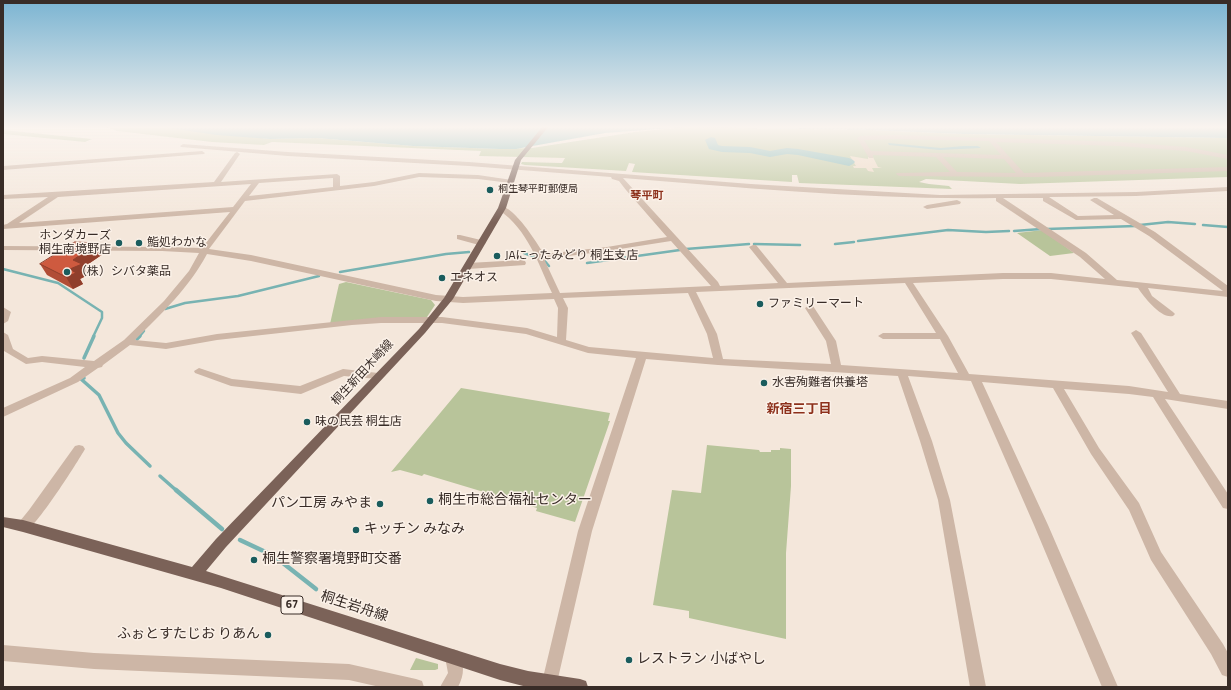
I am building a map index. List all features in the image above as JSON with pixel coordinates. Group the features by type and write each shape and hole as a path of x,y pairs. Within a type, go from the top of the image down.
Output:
{"main road":[{"name":"桐生新田木崎線","path":"194,575 226,537 431,320 448,299 502,208 516,165 521,158"},
{"name":"桐生岩舟線","path":"3,522 24,526 194,575 453,657 527,683 550,682 580,687"}],"street":[{"path":"3,168 127,158"},
{"path":"216,184 234,158"},
{"path":"375,158 516,165 595,174 804,190 960,197 1136,194 1228,189"},
{"path":"941,158 956,175"},
{"path":"1006,158 1022,175"},
{"path":"3,197 256,182 339,168 336,188"},
{"path":"899,174 1022,175 1228,168"},
{"path":"595,174 622,179 628,189 715,284 716,288"},
{"path":"243,199 336,188 423,175 478,177 510,181"},
{"path":"3,413 74,380 98,365 128,342 168,303 193,272 204,251 256,182"},
{"path":"970,197 978,200 1094,200 1228,194"},
{"path":"6,227 56,195"},
{"path":"927,207 960,202 960,197"},
{"path":"999,199 1083,255 1115,283"},
{"path":"1046,199 1076,218 1122,217"},
{"path":"1094,200 1163,242 1228,290"},
{"path":"502,208 526,233 541,257 541,261 563,308 561,341"},
{"path":"6,227 235,209"},
{"path":"460,237 482,243"},
{"path":"541,257 589,252 674,238"},
{"path":"753,247 785,286"},
{"path":"3,248 162,249 204,251 251,258 448,299 558,296 716,288 1029,276 1228,294"},
{"path":"468,266 522,263"},
{"path":"907,280 970,377 1038,518 1110,687"},
{"path":"1140,285 1150,299 1170,314"},
{"path":"691,290 709,328 716,348 718,362"},
{"path":"810,308 832,341 837,368"},
{"path":"3,310 6,312 3,321"},
{"path":"128,342 166,346 217,337 352,322 381,320 431,320 514,328 540,334 588,350 642,356 1056,384 1156,394 1228,405"},
{"path":"1136,332 1176,397"},
{"path":"3,335 6,352 26,361 42,359 98,365"},
{"path":"884,336 943,336"},
{"path":"550,682 585,531 642,356"},
{"path":"199,371 231,382 301,390 343,372 378,376"},
{"path":"902,373 926,441 944,500 978,687"},
{"path":"1056,384 1095,451 1134,507 1156,556 1217,649 1228,669"},
{"path":"1156,394 1228,504"},
{"path":"24,526 79,449"},
{"path":"3,653 94,661 349,672 416,687"},
{"path":"448,687 456,675 456,665 453,657"}],"green space":[{"path":"565,158 1228,158 1228,177 1020,184 926,179 919,182 949,186 952,189 799,183 797,175 792,175 792,182 632,172 635,164 629,163 626,171 521,164 522,162 562,163"},
{"path":"1043,230 1074,253 1050,256 1017,233"},
{"path":"346,282 431,300 435,305 427,317 423,318 330,324 339,284"},
{"path":"461,388 610,413 608,421 610,421 575,522 536,511 537,508 424,474 422,476 400,470 391,472"},
{"path":"707,445 759,450 760,452 771,452 771,450 780,450 780,448 791,449 791,486 786,553 786,639 689,618 689,611 653,605 672,490 701,493"},
{"path":"416,658 438,664 438,669 410,670"}],"shaded area":[{"path":"851,158 874,158 878,167 882,168 872,168 874,172 868,171 866,168 854,168 853,166 856,166"}],"building":[{"path":"75,242 97,243 73,260 82,264 70,269 76,273 66,277 40,264"}],"waterway":[{"path":"830,158 849,162"},
{"path":"1140,225 1168,222 1195,224"},
{"path":"1203,225 1228,227"},
{"path":"1047,229 1135,226"},
{"path":"1014,231 1041,229"},
{"path":"858,241 948,230 986,232 1009,231"},
{"path":"835,244 854,242"},
{"path":"686,249 749,244"},
{"path":"754,244 800,245"},
{"path":"587,263 680,250"},
{"path":"340,272 446,254 469,252"},
{"path":"524,253 537,258"},
{"path":"544,260 549,266"},
{"path":"3,269 58,283 102,312 102,318 93,337"},
{"path":"165,309 185,303 238,296 319,276"},
{"path":"139,337 144,331"},
{"path":"84,358 94,336"},
{"path":"84,378 81,379 99,395 118,433 126,443 150,466"},
{"path":"160,476 177,491"},
{"path":"176,490 222,529"},
{"path":"240,540 274,556 316,589"}],"place":[{"name":"桐生琴平町郵便局","path":"490,190"},
{"name":"ホンダカーズ 桐生南境野店","path":"119,243"},
{"name":"鮨処わかな","path":"139,243"},
{"name":"JAにったみどり 桐生支店","path":"497,256"},
{"name":"（株）シバタ薬品","path":"67,272"},
{"name":"エネオス","path":"442,278"},
{"name":"ファミリーマート","path":"760,304"},
{"name":"水害殉難者供養塔","path":"764,383"},
{"name":"味の民芸 桐生店","path":"307,422"},
{"name":"桐生市総合福祉センター","path":"430,501"},
{"name":"パン工房 みやま","path":"380,504"},
{"name":"キッチン みなみ","path":"356,530"},
{"name":"桐生警察署境野町交番","path":"254,560"},
{"name":"ふぉとすたじお りあん","path":"268,635"},
{"name":"レストラン 小ばやし","path":"629,660"}],"district":[{"name":"琴平町","path":"647,196"},
{"name":"新宿三丁目","path":"799,410"}]}
